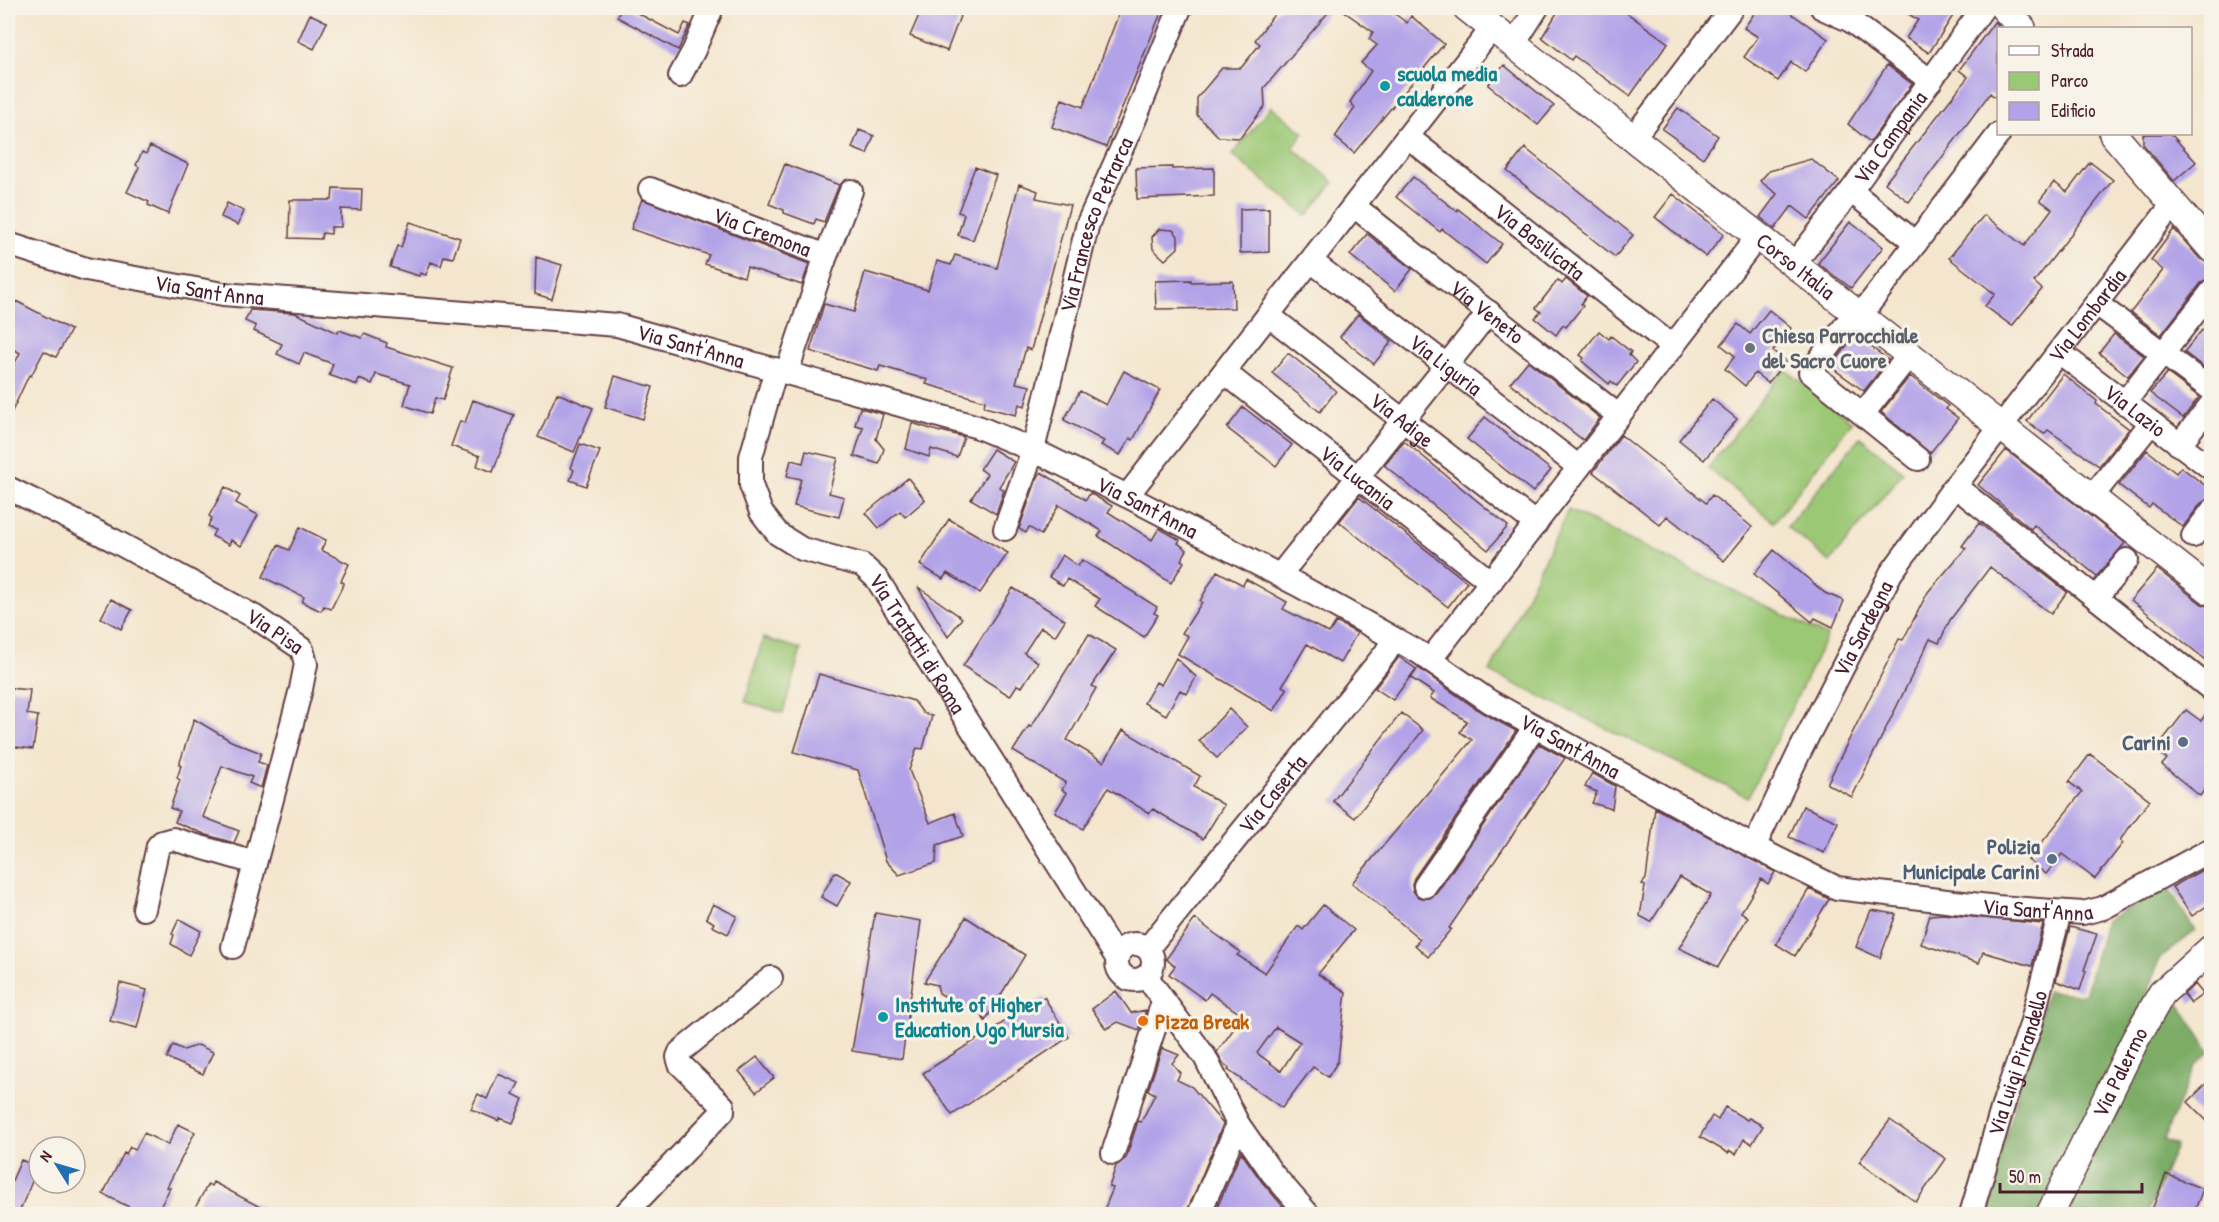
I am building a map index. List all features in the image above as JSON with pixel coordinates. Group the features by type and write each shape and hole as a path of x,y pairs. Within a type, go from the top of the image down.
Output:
{"street":[{"path":"680,75 694,50 712,8"},
{"name":"Via Francesco Petrarca","path":"1005,529 1033,450 1088,223 1134,121 1180,8"},
{"name":"Corso Italia","path":"1467,8 2211,592"},
{"path":"1514,44 1537,8"},
{"path":"1633,138 1732,8"},
{"path":"1822,8 1851,21 1931,81"},
{"name":"Via Campania","path":"1794,264 1851,191 1983,8"},
{"path":"2004,8 2021,27"},
{"path":"1127,496 1493,27"},
{"path":"1918,459 1810,372 1916,243 1998,135"},
{"path":"2114,135 2211,249"},
{"name":"Via Basilicata","path":"1408,137 1673,347"},
{"name":"Via Cremona","path":"650,189 824,255 824,261 781,371"},
{"path":"824,261 851,191"},
{"path":"1851,191 1916,243"},
{"name":"Via Lombardia","path":"2001,427 2174,204"},
{"name":"Via Veneto","path":"1354,206 1619,416"},
{"path":"1430,660 1758,236"},
{"name":"Via Sant'Anna","path":"8,244 86,269 223,294 617,325 978,427 1033,450 1127,496 1280,575 1430,660 1489,701 1754,847 1837,888 1997,908 2083,913 2103,908 2211,849"},
{"name":"Via Liguria","path":"1311,261 1579,467"},
{"path":"2124,403 2211,291"},
{"path":"2097,304 2211,390"},
{"path":"1280,575 1489,312"},
{"name":"Via Adige","path":"1268,315 1536,524"},
{"name":"Via Lazio","path":"2059,352 2211,469"},
{"path":"1863,414 1909,355"},
{"name":"Via Tratatti di Roma","path":"781,371 751,457 751,485 761,512 778,534 802,549 862,565 877,579 1114,954"},
{"name":"Via Lucania","path":"1224,372 1491,582"},
{"path":"2179,446 2211,403"},
{"path":"2091,498 2151,423"},
{"name":"Via Sardegna","path":"1754,847 1891,573 2001,427"},
{"path":"1955,486 2211,690"},
{"name":"Via Pisa","path":"8,488 111,538 255,617 302,649 306,664 301,689 233,947"},
{"path":"2193,536 2211,512"},
{"path":"2096,598 2127,560"},
{"name":"Via Caserta","path":"1148,948 1385,654 1394,639"},
{"path":"1425,886 1535,726"},
{"path":"144,909 158,846 162,842 173,839 255,863"},
{"name":"Via Luigi Pirandello","path":"1971,1215 2005,1099 2031,1025 2060,912"},
{"path":"1138,943 1148,948 1153,959 1151,971 1136,980 1125,977 1118,969 1114,954 1127,945 1138,943"},
{"name":"Via Palermo","path":"2050,1215 2135,1040 2162,993 2211,948"},
{"path":"1146,976 1205,1058 1238,1124 1272,1173 1308,1215"},
{"path":"625,1215 723,1111 720,1102 680,1064 678,1057 680,1052 771,978"},
{"path":"1113,1153 1163,1002"},
{"path":"1199,1215 1238,1124"}],"green space":[{"path":"1271,106 1304,133 1293,148 1334,182 1307,216 1232,155"},
{"path":"1785,369 1852,422 1774,522 1708,468"},
{"path":"1860,437 1903,472 1830,562 1787,527"},
{"path":"1568,510 1827,636 1748,797 1490,672"},
{"path":"763,638 801,649 783,713 745,702"},
{"path":"2168,887 2195,931 2159,959 2151,985 2043,1214 1983,1214 2047,991 2085,995 2106,920"},
{"path":"2174,996 2210,1052 2195,1065 2163,1140 2176,1146 2147,1214 2061,1214 2087,1159"}],"building":[{"path":"622,8 628,8 679,35 685,23 690,25 678,50 617,17"},
{"path":"922,8 963,8 947,51 910,36"},
{"path":"1121,8 1163,8 1106,147 1052,127 1062,99 1083,107"},
{"path":"1279,8 1332,8 1264,88 1265,106 1240,138 1219,137 1197,115 1197,98 1222,68 1241,68 1260,44 1255,40"},
{"name":"scuola media calderone","path":"1339,8 1387,8 1407,23 1411,16 1444,44 1354,153 1335,137 1355,108 1350,102 1371,71 1361,63 1377,45 1369,39 1373,32"},
{"path":"1560,8 1620,8 1668,43 1630,96 1574,56 1571,60 1542,37"},
{"path":"1758,8 1783,8 1828,39 1805,72 1791,62 1778,81 1744,57 1758,37 1744,28"},
{"path":"1899,8 1958,8 1929,53 1906,38 1918,20"},
{"path":"310,14 327,22 314,49 298,41"},
{"path":"1995,21 1998,25 1997,99 1990,93 1909,202 1885,183 1968,77 1959,70"},
{"path":"1504,65 1554,106 1538,125 1488,85"},
{"path":"1887,65 1912,84 1870,142 1848,124"},
{"path":"1678,108 1718,136 1703,158 1662,129"},
{"path":"859,130 874,136 867,154 852,148"},
{"path":"2143,135 2172,135 2196,162 2174,181 2143,144"},
{"path":"150,146 188,164 168,214 127,192 139,167 136,165 142,152 146,154"},
{"path":"1525,148 1633,235 1615,257 1507,171"},
{"path":"1811,159 1839,181 1809,219 1792,206 1775,229 1760,217 1777,194 1760,181 1769,171"},
{"path":"2090,162 2113,180 2034,282 2042,289 2012,326 1985,306 1995,294 1949,258 1984,215 2024,246 2052,209 2040,200 2054,182 2067,192"},
{"path":"785,164 839,185 824,222 816,219 814,224 784,213 784,210 769,204"},
{"path":"975,167 996,175 973,240 958,235 964,214 958,212"},
{"path":"1172,167 1172,169 1214,168 1214,196 1137,199 1136,168"},
{"path":"1413,177 1502,244 1486,264 1442,229 1440,232 1396,197"},
{"path":"1019,184 1038,191 1036,198 1070,205 1031,350 1026,348 1016,383 1030,386 1025,406 1019,404 1016,415 984,407 985,401 926,384 928,380 880,366 878,371 810,351 824,304 854,312 865,272 928,290 937,261 951,265 955,255 997,268"},
{"path":"333,188 362,189 361,210 341,209 341,227 331,227 331,234 322,233 321,239 289,238 290,200 332,200"},
{"path":"1673,194 1724,234 1706,257 1655,217"},
{"path":"642,199 809,264 802,285 747,267 744,277 705,264 709,255 631,229"},
{"path":"227,203 244,211 238,225 221,217"},
{"path":"1269,208 1269,252 1240,253 1240,209"},
{"path":"410,222 460,238 453,258 444,256 441,266 431,262 426,275 420,273 419,276 390,267 397,246 401,247"},
{"path":"1850,222 1883,247 1851,288 1818,263"},
{"path":"1159,229 1173,230 1178,236 1178,248 1165,260 1153,249 1152,237"},
{"path":"2174,229 2200,259 2211,264 2211,276 2201,283 2161,335 2131,312 2163,270 2151,260"},
{"path":"1367,234 1412,269 1395,291 1350,255"},
{"path":"536,257 562,265 552,299 535,294"},
{"path":"1566,279 1587,296 1581,304 1583,306 1566,327 1563,325 1556,335 1535,318 1541,312 1536,308 1558,280 1562,284"},
{"path":"1191,280 1191,282 1233,281 1234,308 1156,309 1155,281"},
{"path":"16,301 71,330 56,357 44,351 31,376 29,375 8,420 8,377 20,353 8,346 8,317"},
{"path":"250,310 295,313 338,333 339,330 362,338 364,334 387,343 386,347 453,368 443,400 435,398 430,414 404,405 410,384 376,374 372,384 359,379 357,385 329,375 333,364 304,353 299,364 277,354 282,344 254,331 256,326 245,321"},
{"name":"Chiesa Parrocchiale del Sacro Cuore","path":"1769,310 1791,328 1773,351 1786,361 1768,383 1755,373 1745,386 1725,369 1735,356 1721,345 1738,324 1750,334"},
{"path":"1358,314 1392,341 1374,364 1340,337"},
{"path":"2202,330 2211,337 2211,373 2184,352"},
{"path":"1599,331 1609,339 1611,336 1631,352 1629,355 1636,362 1617,386 1611,381 1609,384 1582,361 1584,358 1580,355"},
{"path":"2114,334 2144,356 2128,376 2099,353"},
{"path":"1856,335 1888,360 1864,391 1831,367"},
{"path":"1288,353 1336,391 1320,412 1272,373"},
{"path":"1528,361 1600,418 1583,440 1510,383"},
{"path":"1124,371 1160,390 1133,440 1130,438 1120,455 1101,445 1104,441 1064,420 1080,391 1106,405"},
{"path":"2167,373 2199,397 2183,418 2150,393"},
{"path":"2063,374 2097,401 2096,404 2129,429 2099,466 2048,430 2044,434 2027,421"},
{"path":"615,376 653,387 643,419 605,407"},
{"path":"1910,376 1948,406 1946,409 1958,418 1930,453 1881,412"},
{"path":"557,393 593,408 574,452 538,437"},
{"path":"1712,399 1737,419 1704,460 1679,440"},
{"path":"473,400 514,415 493,472 477,466 480,456 451,446 460,421 465,423"},
{"path":"1243,407 1292,445 1276,466 1227,428"},
{"path":"860,408 883,414 876,439 884,449 879,464 854,456 863,427 855,425"},
{"path":"1485,417 1551,470 1533,492 1467,439"},
{"path":"912,423 964,437 957,457 931,449 929,457 906,449"},
{"path":"1621,435 1706,503 1712,495 1752,527 1724,561 1667,516 1660,525 1593,472"},
{"path":"1404,441 1508,526 1488,550 1384,465"},
{"path":"580,444 600,451 586,486 570,480 574,470 571,468"},
{"path":"993,449 1014,462 999,487 1004,490 996,514 971,499 987,474 980,469"},
{"path":"2006,450 2125,543 2097,576 2034,525 2031,529 1978,485"},
{"path":"2147,450 2176,473 2181,467 2211,490 2211,498 2201,503 2183,527 2152,504 2149,508 2119,485"},
{"path":"806,451 838,458 829,493 844,497 839,517 794,506 801,479 787,476 791,460 803,463"},
{"path":"1041,472 1086,500 1090,493 1112,506 1108,512 1152,540 1159,528 1180,540 1178,543 1187,550 1181,560 1184,562 1171,583 1098,536 1102,531 1059,505 1041,535 1029,527 1026,533 1019,529"},
{"path":"908,478 925,500 905,517 900,511 879,528 866,513"},
{"path":"225,487 240,496 236,503 258,515 241,546 231,540 229,545 212,536 215,530 208,526 212,518 209,516"},
{"path":"1359,497 1467,582 1448,607 1339,522"},
{"path":"949,519 1008,553 980,593 947,573 943,579 920,565"},
{"path":"1979,523 2067,592 2051,614 1990,567 1950,620 1939,643 1930,639 1852,797 1827,784 1899,639 1903,640 1928,592 1966,548 1962,546"},
{"path":"300,527 326,540 321,550 349,564 341,581 344,583 331,609 324,606 321,611 302,602 304,597 263,577 278,545 289,550"},
{"path":"1774,550 1825,593 1844,601 1833,627 1815,618 1812,622 1754,574"},
{"path":"1062,555 1078,566 1082,560 1157,607 1154,613 1158,615 1144,637 1095,606 1100,599 1067,579 1063,586 1049,577"},
{"path":"2157,569 2202,604 2211,607 2211,664 2131,600"},
{"path":"1217,571 1243,585 1246,579 1287,602 1283,609 1329,633 1336,622 1357,633 1340,663 1307,644 1282,686 1287,689 1274,711 1178,654 1188,636 1182,633 1202,602 1200,601"},
{"path":"918,587 962,618 948,637"},
{"path":"1013,588 1065,620 1055,636 1041,627 1024,653 1038,662 1022,687 1017,685 1010,696 963,666"},
{"path":"111,599 132,610 121,629 101,618"},
{"path":"1089,634 1116,650 1092,686 1096,688 1067,740 1104,762 1123,730 1200,776 1194,787 1224,805 1203,839 1153,809 1149,813 1108,788 1083,829 1055,812 1067,793 1062,790 1066,783 1013,751 1029,726 1031,727"},
{"path":"1399,657 1416,669 1393,700 1375,688"},
{"path":"1176,658 1196,677 1187,694 1180,690 1166,715 1144,703 1156,682 1161,685"},
{"path":"1418,668 1481,712 1516,731 1414,878 1413,891 1418,897 1430,898 1436,894 1539,744 1565,758 1449,928 1451,929 1428,957 1415,945 1420,939 1352,883 1472,740 1460,732 1467,721 1430,698 1434,693 1411,678"},
{"path":"819,674 914,701 923,713 932,716 923,749 917,748 909,770 930,823 955,813 963,836 937,845 936,863 899,875 886,861 858,770 794,752"},
{"path":"8,688 30,690 27,714 38,716 33,749 8,746"},
{"path":"2211,707 2211,794 2205,789 2200,796 2162,765 2167,759 2155,750 2186,710 2201,721"},
{"path":"1229,709 1247,727 1217,758 1199,741"},
{"path":"1401,713 1423,730 1355,818 1333,801"},
{"path":"194,719 231,741 261,753 258,762 267,765 261,788 249,783 252,777 222,766 203,817 239,831 234,843 175,822 179,811 170,808 180,780 177,778 181,766 179,765"},
{"path":"2090,754 2150,800 2120,840 2123,843 2095,879 2062,854 2046,874 2028,860 2082,792 2069,782"},
{"path":"1592,773 1615,786 1612,809 1592,803 1597,792 1585,787"},
{"path":"1803,806 1838,822 1824,853 1789,837"},
{"path":"1655,808 1775,872 1768,884 1761,879 1741,912 1748,917 1718,967 1679,948 1711,895 1680,877 1651,922 1640,916 1645,886 1642,884 1646,879"},
{"path":"2211,865 2211,903 2192,916 2172,887"},
{"path":"835,872 851,881 837,906 821,897"},
{"path":"1809,889 1829,899 1795,956 1776,944"},
{"path":"713,904 737,916 728,934 712,926 714,923 706,918"},
{"path":"1323,905 1354,930 1318,974 1346,992 1338,1061 1328,1077 1313,1067 1282,1108 1228,1070 1229,1068 1217,1052 1243,1016 1210,993 1205,1000 1169,974 1175,966 1166,959 1195,919 1240,952 1237,955 1265,973 1298,926 1303,930","holes":["1276,1027 1300,1042 1281,1071 1257,1053"]},
{"path":"1871,910 1896,914 1880,958 1856,947"},
{"path":"875,913 921,921 902,1059 852,1051"},
{"path":"1943,914 2043,924 2032,966 1983,952 1979,963 1921,944 1930,915"},
{"path":"966,917 1025,955 985,1021 978,1010 969,1011 939,993 937,985 924,982"},
{"path":"179,919 201,931 189,955 171,944 174,935 172,934"},
{"path":"2070,927 2097,934 2084,970 2086,971 2080,990 2056,981"},
{"path":"120,983 147,990 137,1028 110,1021"},
{"path":"2195,984 2203,994 2191,1003 2184,994"},
{"path":"1116,991 1131,1013 1146,1010 1139,1030 1118,1022 1106,1029 1092,1009"},
{"path":"1044,997 1069,1037 952,1115 923,1073"},
{"path":"173,1045 184,1050 198,1045 213,1052 203,1074 167,1058"},
{"path":"1162,1048 1179,1055 1172,1063 1180,1073 1177,1080 1192,1087 1223,1124 1186,1215 1102,1215 1113,1188 1109,1187 1116,1166 1126,1158 1138,1121 1141,1122 1155,1094 1148,1090"},
{"path":"757,1057 774,1078 756,1092 739,1071"},
{"path":"498,1074 519,1083 513,1094 523,1099 513,1123 500,1118 499,1121 471,1109 478,1094 487,1099"},
{"path":"2211,1079 2211,1125 2188,1102"},
{"path":"1725,1107 1763,1126 1752,1144 1744,1139 1736,1154 1730,1151 1728,1153 1700,1137 1712,1116 1718,1120"},
{"path":"1890,1120 1946,1159 1916,1202 1859,1162"},
{"path":"178,1124 195,1132 167,1187 170,1188 156,1215 145,1215 103,1194 124,1153 126,1154 130,1147 135,1150 144,1133 168,1145"},
{"path":"1241,1152 1285,1209 1281,1207 1277,1215 1214,1215"},
{"path":"21,1160 27,1162 27,1193 18,1215 8,1215 8,1190"},
{"path":"2166,1174 2203,1189 2193,1215 2150,1215"},
{"path":"213,1182 275,1215 203,1215 194,1210 208,1184 211,1186"}],"place":[{"name":"scuola media calderone","path":"1385,86"},
{"name":"Chiesa Parrocchiale del Sacro Cuore","path":"1750,348"},
{"name":"Carini","path":"2183,742"},
{"name":"Polizia Municipale Carini","path":"2052,859"},
{"name":"Institute of Higher Education Ugo Mursia","path":"883,1017"},
{"name":"Pizza Break","path":"1143,1021"}]}
